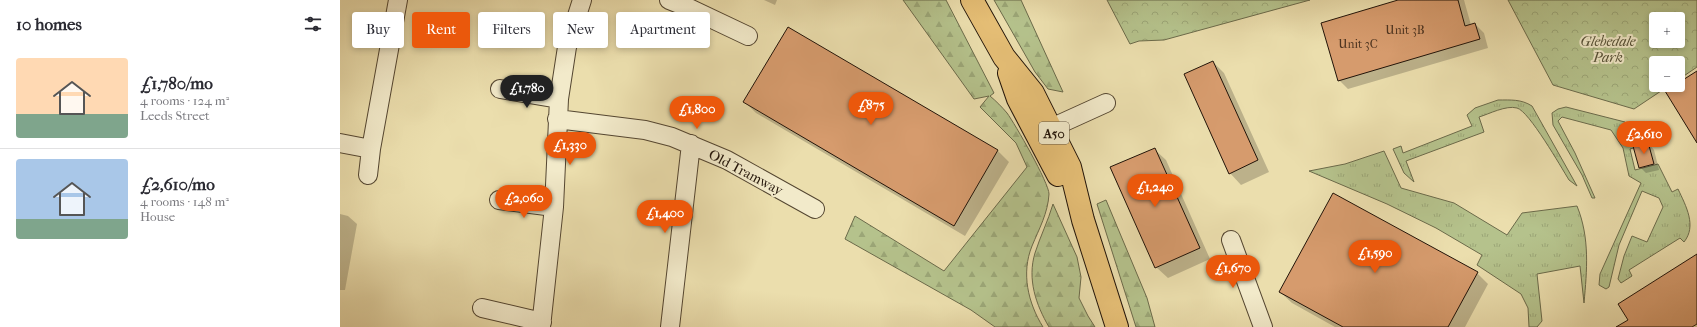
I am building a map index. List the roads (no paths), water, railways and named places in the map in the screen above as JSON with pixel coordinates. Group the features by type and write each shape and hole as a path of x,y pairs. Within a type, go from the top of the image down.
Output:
{"main road":[{"name":"A50","path":"972,0 1004,56 1033,94 1070,167 1083,220 1117,327"},
{"name":"A50","path":"1004,56 1018,99 1062,184 1083,220"}],"street":[{"path":"368,175 398,0"},
{"path":"482,308 541,325 554,207 559,99 567,47 582,0"},
{"path":"669,0 748,36"},
{"path":"500,89 559,99"},
{"path":"1051,128 1106,103"},
{"name":"Old Tramway","path":"557,119 645,130 672,137 727,160 815,209"},
{"path":"340,143 372,148"},
{"path":"670,327 691,144"},
{"path":"499,200 554,207"},
{"path":"1231,240 1263,327"}],"park label":[{"name":"Glebedale Park","path":"1608,50"}]}
